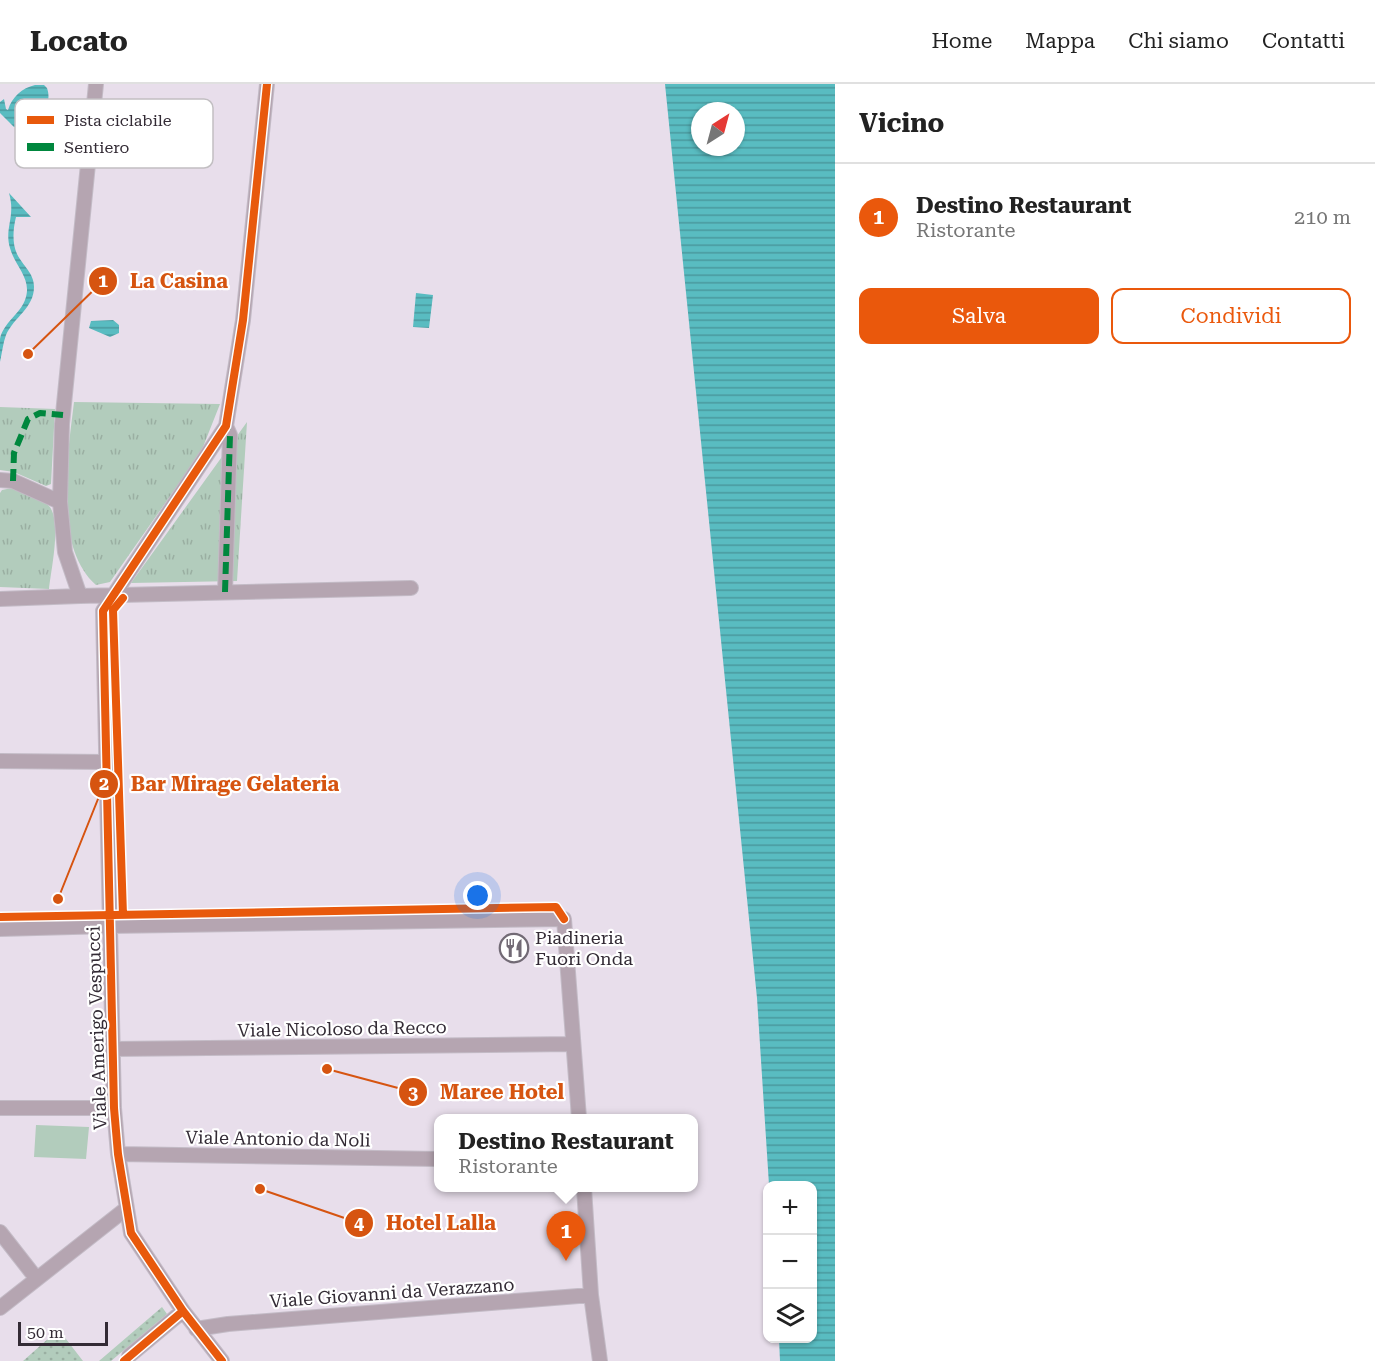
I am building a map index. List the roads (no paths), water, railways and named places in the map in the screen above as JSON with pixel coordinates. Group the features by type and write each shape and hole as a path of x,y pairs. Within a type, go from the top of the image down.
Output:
{"street":[{"path":"94,99 96,84"},
{"path":"225,592 230,435 226,426 243,320 267,84"},
{"path":"80,596 64,552 60,502 62,424 88,168"},
{"name":"Viale Amerigo Vespucci","path":"222,1361 183,1311 131,1233 118,1154 112,1049 103,612 226,426"},
{"path":"0,480 13,481 60,502"},
{"path":"0,599 411,588"},
{"path":"0,761 105,762"},
{"path":"0,929 564,919 579,1114"},
{"name":"Viale Nicoloso da Recco","path":"112,1049 572,1044"},
{"path":"0,1108 114,1108"},
{"name":"Viale Antonio da Noli","path":"118,1154 434,1159"},
{"path":"584,1192 591,1295 600,1361"},
{"path":"0,1308 127,1208"},
{"path":"0,1232 36,1278"},
{"name":"Viale Giovanni da Verazzano","path":"196,1329 228,1324 591,1295"},
{"path":"129,1356 183,1311"}],"water":[{"path":"665,84 835,84 835,1361 780,1361 779,1343 817,1343 817,1181 769,1181 757,998"},
{"path":"44,85 47,88 48,99 15,99 14,127 0,113 0,102 4,99 8,110 12,101 26,88"},
{"path":"9,193 31,217 16,217 14,241 15,250 30,274 34,287 31,301 6,335 0,362 2,333 23,305 27,293 25,279 10,248 8,234 11,201"},
{"path":"416,293 433,295 429,328 413,327"},
{"path":"113,320 119,325 119,333 110,337 89,328 91,321"}],"place":[{"name":"La Casina","path":"28,354"},
{"name":"Bar Mirage Gelateria","path":"58,899"},
{"name":"Piadineria Fuori Onda","path":"514,948"},
{"name":"Maree Hotel","path":"327,1069"},
{"name":"Hotel Lalla","path":"260,1189"},
{"name":"Destino Restaurant","path":"566,1261"}]}
